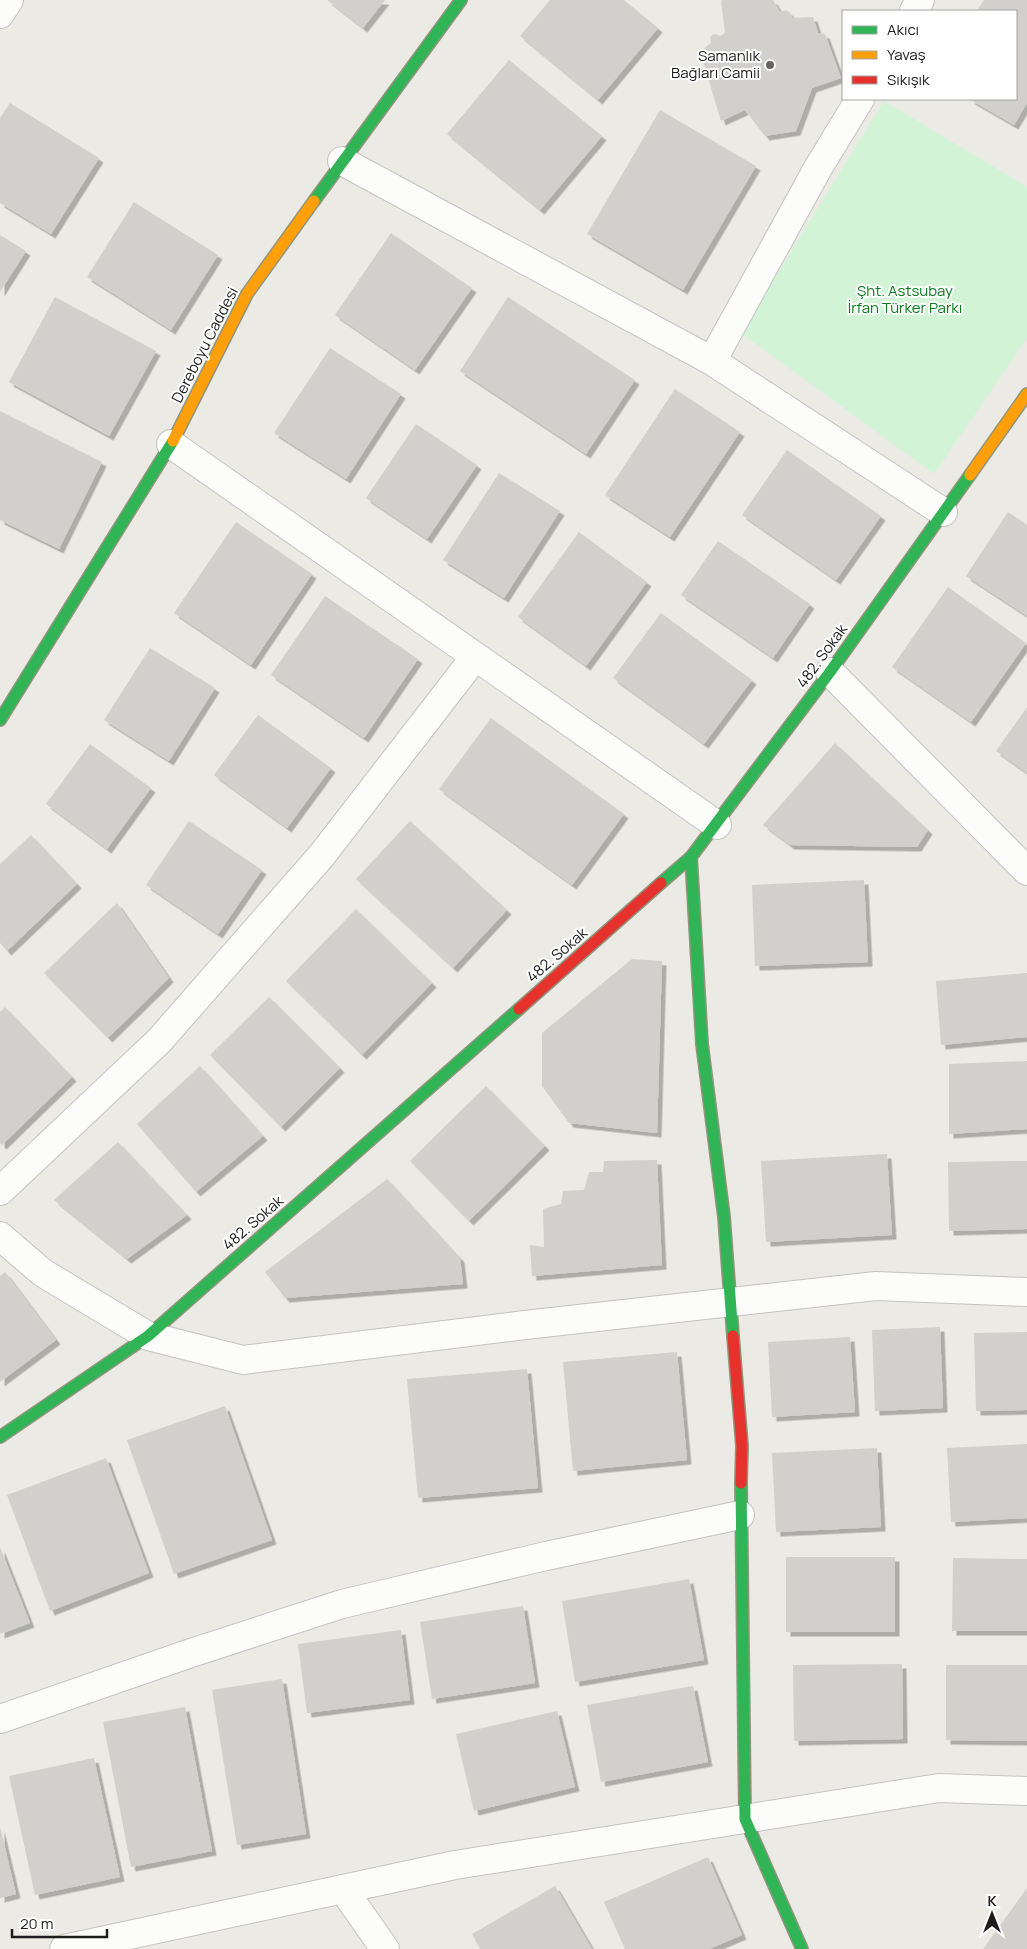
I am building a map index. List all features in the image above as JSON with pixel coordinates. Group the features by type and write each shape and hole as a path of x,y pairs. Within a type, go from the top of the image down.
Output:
{"street":[{"path":"0,14 8,0"},
{"name":"Dereboyu Caddesi","path":"0,720 171,444 247,294 461,0"},
{"path":"712,361 818,168 859,100"},
{"path":"342,161 712,361 943,512"},
{"name":"482. Sokak","path":"0,1437 148,1336 692,857 830,672 1027,394"},
{"path":"171,444 717,825"},
{"path":"0,1191 158,1041 322,855 475,657"},
{"path":"830,672 1027,871"},
{"path":"692,857 702,1044 724,1217 742,1446 740,1515 745,1820 802,1949"},
{"path":"0,1236 43,1273 148,1336 243,1360 525,1325 876,1286 1027,1292"},
{"path":"0,1720 191,1653 342,1604 546,1556 740,1515"},
{"path":"64,1949 456,1865 939,1788 1027,1791"},
{"path":"343,1889 385,1949"}],"green space":[{"name":"Şht. Astsubay İrfan Türker Parkı","path":"884,101 1027,187 1027,338 934,474 741,333"}],"building":[{"path":"327,0 385,0 363,28"},
{"path":"550,0 624,0 658,28 598,100 520,36"},
{"name":"Samanlık Bağları Camii","path":"722,0 773,0 780,12 786,10 792,18 813,17 818,33 825,34 841,78 812,88 796,131 765,136 745,110 721,121 700,51 711,43 710,38 712,35 720,36 725,33"},
{"path":"984,0 1027,0 1027,103 1014,125 971,100 1017,100 1017,10 978,10"},
{"path":"509,60 602,136 540,210 447,134"},
{"path":"10,103 99,158 51,234 0,203 0,118"},
{"path":"660,110 756,166 683,290 587,234"},
{"path":"134,202 218,255 171,330 87,277"},
{"path":"391,233 472,288 415,370 335,315"},
{"path":"0,235 26,251 0,292"},
{"path":"55,297 156,351 109,436 9,382"},
{"path":"508,297 635,380 586,454 460,371"},
{"path":"330,348 401,394 346,479 274,433"},
{"path":"675,389 740,432 670,537 605,495"},
{"path":"0,411 102,462 59,549 0,520"},
{"path":"416,424 477,465 427,539 366,498"},
{"path":"787,450 881,516 836,580 742,515"},
{"path":"499,473 560,511 504,598 443,560"},
{"path":"1008,512 1027,525 1027,616 966,576"},
{"path":"236,522 312,574 251,665 174,613"},
{"path":"579,532 647,582 586,666 518,617"},
{"path":"718,541 810,604 773,658 681,595"},
{"path":"948,587 1026,643 971,722 892,667"},
{"path":"325,596 418,659 364,738 271,675"},
{"path":"661,613 752,680 704,744 613,678"},
{"path":"150,648 215,688 169,761 104,720"},
{"path":"1027,707 1027,773 996,751"},
{"path":"258,715 331,768 287,828 214,775"},
{"path":"491,718 624,814 572,885 439,789"},
{"path":"835,743 928,830 917,847 790,845 763,825"},
{"path":"90,744 151,788 107,849 46,804"},
{"path":"189,821 262,870 218,934 146,885"},
{"path":"410,821 507,910 453,968 356,879"},
{"path":"31,835 77,884 7,951 0,943 0,864"},
{"path":"864,880 868,962 755,966 752,885"},
{"path":"117,903 169,978 108,1038 44,973"},
{"path":"356,909 432,983 362,1055 286,981"},
{"path":"632,959 662,961 657,1133 569,1123 542,1086 542,1033"},
{"path":"1027,973 1027,1037 941,1045 936,981"},
{"path":"269,997 340,1068 281,1127 210,1055"},
{"path":"5,1007 72,1077 2,1145 0,1143 0,1012"},
{"path":"1027,1061 1027,1129 949,1134 949,1064"},
{"path":"200,1066 263,1136 196,1192 137,1124"},
{"path":"486,1086 545,1146 469,1221 410,1161"},
{"path":"118,1142 187,1215 127,1259 54,1200"},
{"path":"887,1154 892,1235 766,1242 761,1161"},
{"path":"657,1160 662,1265 532,1276 530,1245 544,1247 543,1209 561,1204 563,1191 584,1190 589,1172 603,1172 604,1161"},
{"path":"1027,1161 1027,1229 949,1231 948,1162"},
{"path":"387,1179 460,1258 463,1284 285,1298 265,1272"},
{"path":"5,1272 56,1340 0,1382 0,1276"},
{"path":"940,1327 943,1408 875,1411 872,1330"},
{"path":"1027,1332 1027,1410 976,1411 974,1333"},
{"path":"850,1337 855,1412 772,1417 768,1342"},
{"path":"677,1352 687,1460 573,1471 563,1362"},
{"path":"527,1369 538,1488 418,1498 407,1379"},
{"path":"225,1406 272,1540 174,1574 127,1440"},
{"path":"1027,1444 1027,1518 951,1522 947,1448"},
{"path":"877,1448 881,1527 776,1532 772,1453"},
{"path":"106,1458 149,1573 50,1611 7,1495"},
{"path":"0,1547 30,1623 0,1634"},
{"path":"786,1557 895,1557 895,1632 786,1632"},
{"path":"953,1558 1027,1559 1027,1631 952,1631"},
{"path":"689,1579 704,1660 575,1682 562,1601"},
{"path":"523,1606 535,1683 432,1699 420,1622"},
{"path":"401,1630 410,1700 307,1713 298,1644"},
{"path":"902,1664 903,1739 794,1741 793,1665"},
{"path":"946,1665 1027,1665 1027,1741 946,1740"},
{"path":"282,1679 306,1834 237,1845 212,1690"},
{"path":"693,1686 708,1762 601,1782 587,1705"},
{"path":"185,1707 212,1851 131,1867 103,1722"},
{"path":"557,1711 575,1787 474,1811 456,1734"},
{"path":"94,1758 120,1877 35,1895 9,1776"},
{"path":"0,1827 16,1894 0,1898"},
{"path":"708,1857 742,1935 709,1949 625,1949 604,1902"},
{"path":"555,1886 592,1949 480,1949 472,1934"},
{"path":"1027,1888 1027,1949 983,1949"}],"traffic: fast":[{"path":"314,201 461,0"},
{"path":"0,720 173,441"},
{"path":"661,883 691,857 830,672 970,475"},
{"path":"691,857 702,1044 724,1217 733,1336"},
{"path":"0,1437 148,1336 519,1009"},
{"path":"741,1483 745,1819 802,1949"}],"traffic: slow":[{"path":"173,441 247,294 314,201"},
{"path":"970,475 1027,394"}],"traffic: jam":[{"path":"519,1009 661,883"},
{"path":"733,1336 742,1446 741,1483"}],"place":[{"name":"Samanlık Bağları Camii","path":"770,65"}]}
